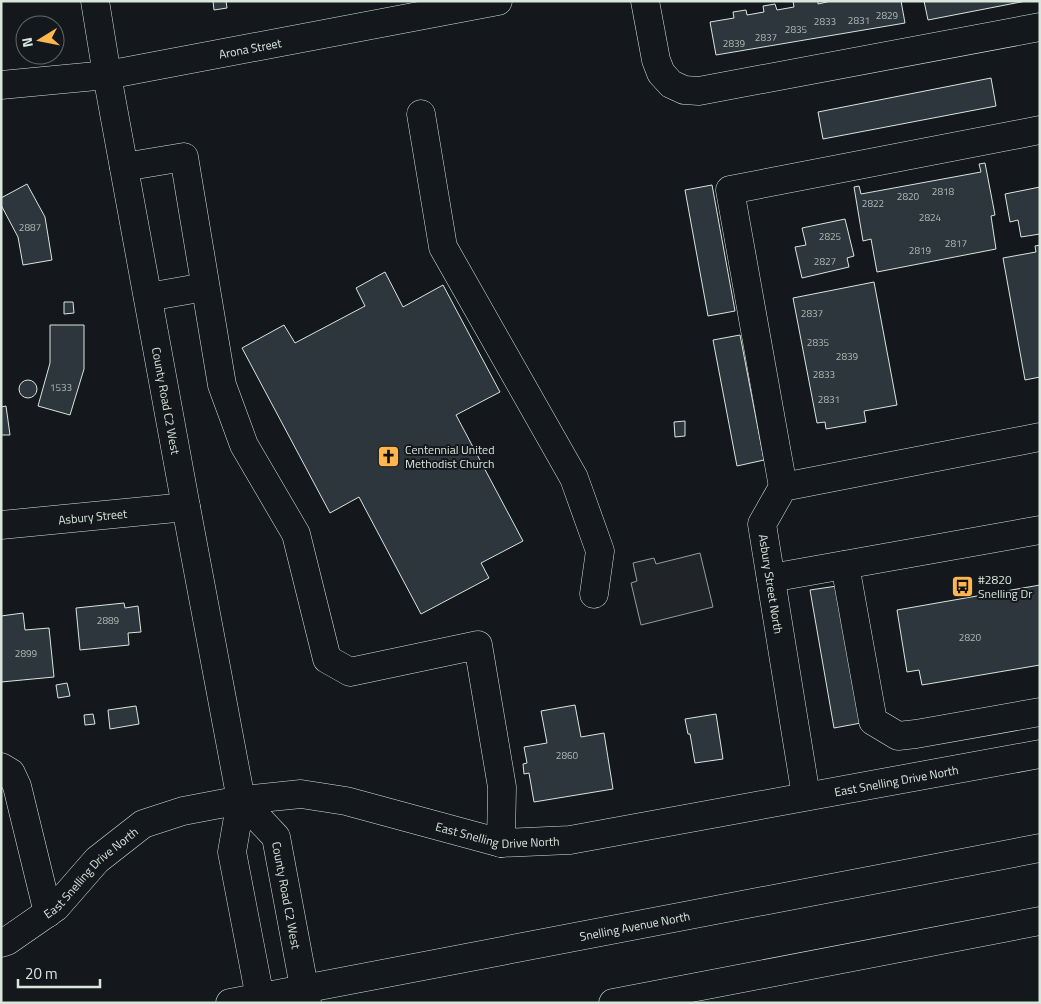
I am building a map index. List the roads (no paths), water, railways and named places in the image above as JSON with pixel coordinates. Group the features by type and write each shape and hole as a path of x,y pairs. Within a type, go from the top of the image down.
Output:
{"main road":[{"name":"County Road C2 West","path":"96,1 107,75 241,800 232,852 261,1000"},
{"name":"Arona Street","path":"1,85 107,75 457,5 498,1"},
{"path":"645,1 656,60 661,74 671,84 684,90 699,91 1040,27"},
{"path":"421,114 444,247 574,478 600,551 594,594"},
{"path":"1040,130 730,190 783,487 1040,437"},
{"path":"124,167 184,157 222,385 244,445 296,534 327,659 350,672 478,645 502,788 501,843"},
{"path":"148,297 205,288"},
{"name":"Asbury Street North","path":"783,487 762,524 806,796"},
{"name":"Asbury Street","path":"1,525 186,507"},
{"path":"771,578 1040,530"},
{"path":"845,565 873,721 898,736 1040,712"},
{"name":"East Snelling Drive North","path":"1,943 7,941 56,907 96,860 143,824 183,811 241,800 301,794 346,801 501,843 570,840 1040,754"},
{"path":"1,767 11,773 17,786 48,913"},
{"name":"County Road C2 West","path":"241,800 276,837 306,996"},
{"name":"Snelling Avenue North","path":"230,1003 306,996 1040,848"},
{"path":"613,1003 1040,921"}],"place":[{"name":"Centennial United Methodist Church","path":"389,456"},
{"name":"#2820 Snelling Dr","path":"962,586"}]}
